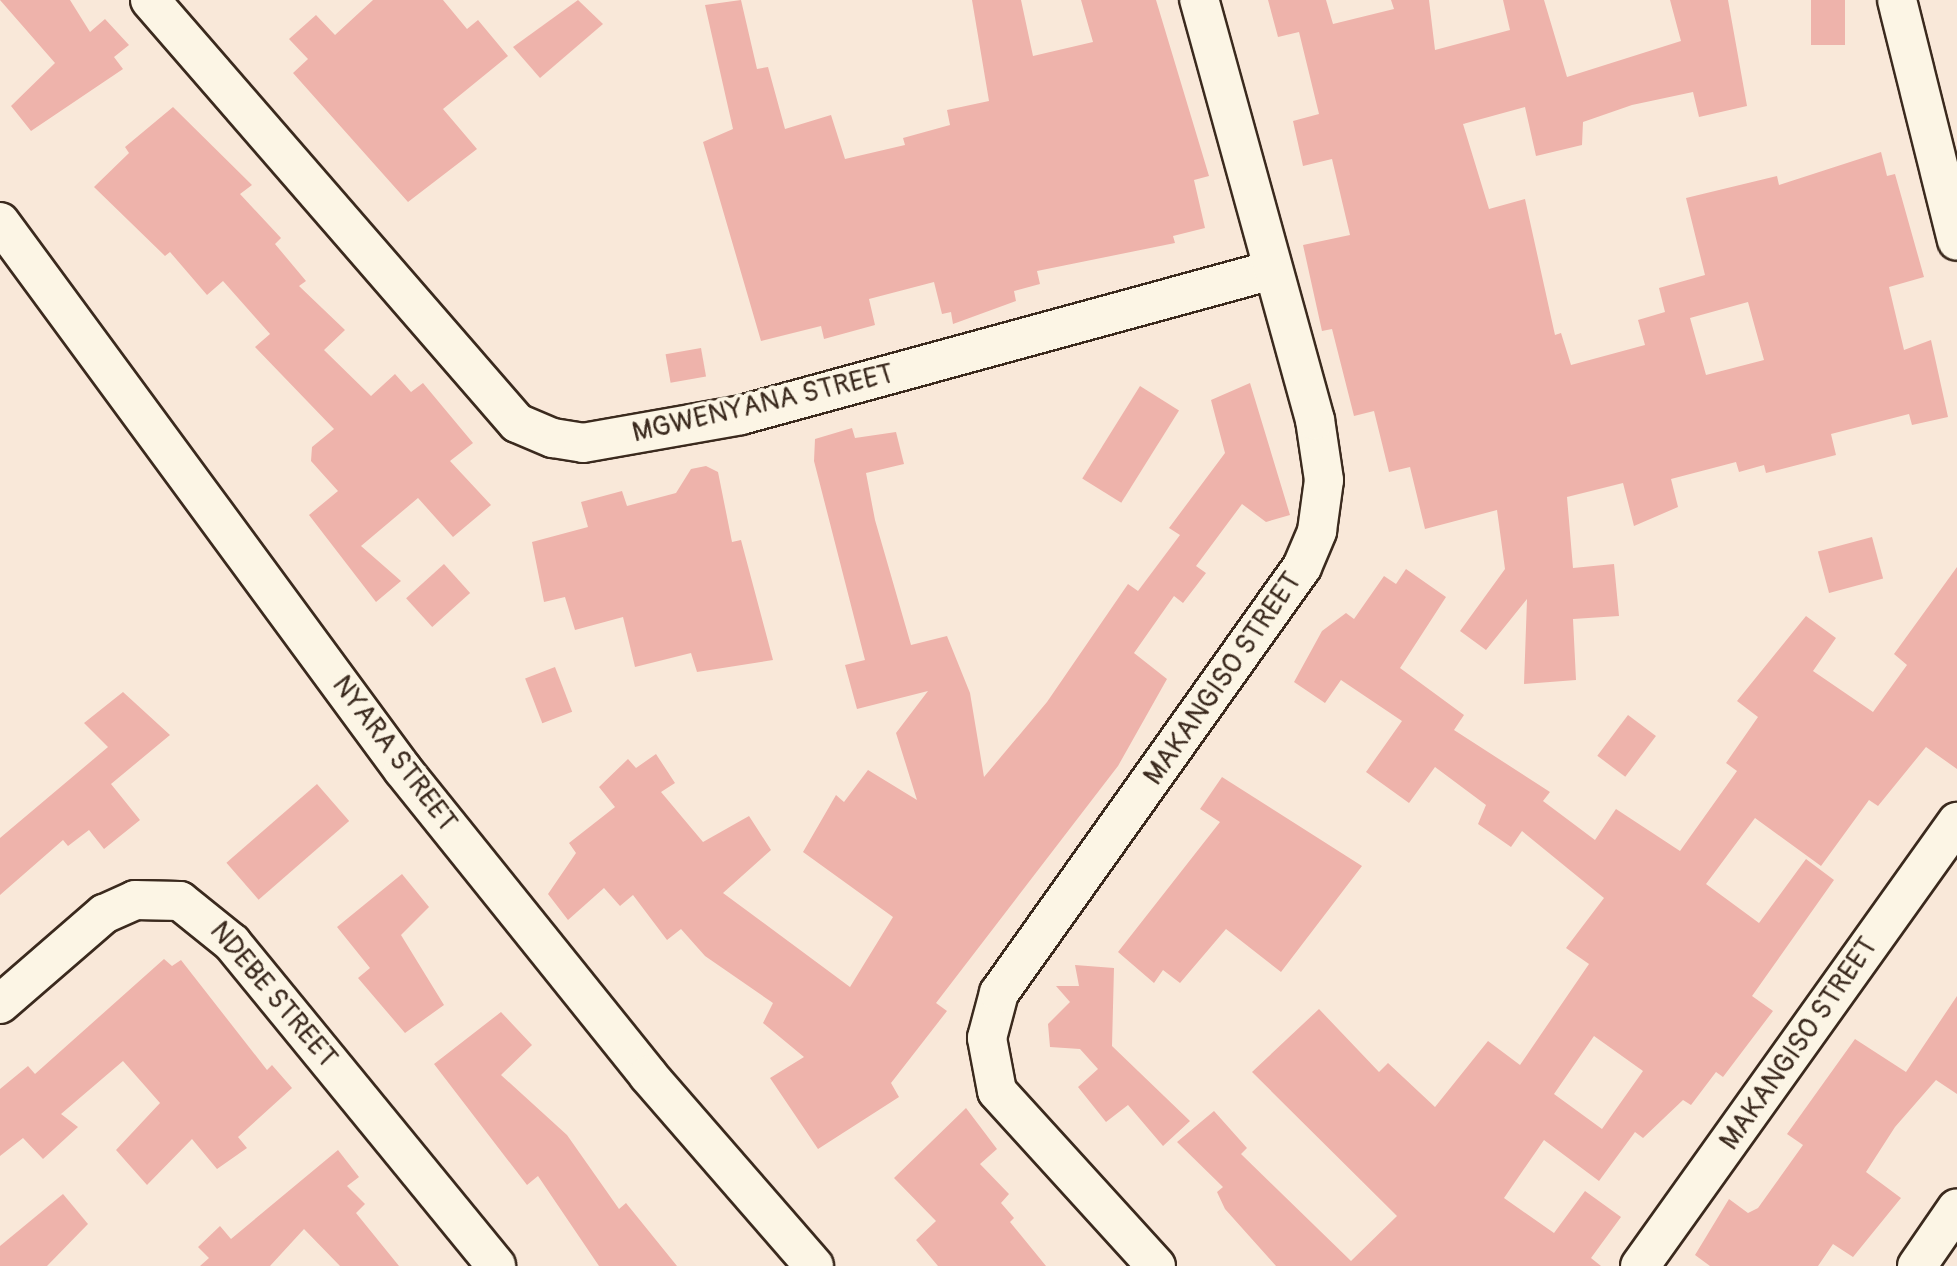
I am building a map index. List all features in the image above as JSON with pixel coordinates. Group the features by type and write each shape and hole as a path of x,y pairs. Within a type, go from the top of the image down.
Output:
{"street":[{"name":"MGWENYANA STREET","path":"150,0 517,423 553,438 583,443 741,415 1272,270"},
{"name":"MAKANGISO STREET","path":"1156,1266 997,1091 987,1038 999,993 1302,567 1317,531 1324,480 1315,420 1199,0"},
{"path":"1897,0 1957,241"},
{"name":"NYARA STREET","path":"0,222 403,770 648,1075 814,1266"},
{"name":"MAKANGISO STREET","path":"1640,1266 1957,822"},
{"name":"NDEBE STREET","path":"0,1004 104,914 135,900 180,901 232,943 496,1266"},
{"path":"1917,1266 1957,1208"}],"building":[{"path":"0,0 70,0 90,32 105,19 129,45 114,57 123,69 31,131 11,106 55,63"},
{"path":"373,0 443,0 467,29 478,20 508,56 443,109 477,149 408,202 293,73 308,59 289,39 316,15 335,35"},
{"path":"578,0 603,24 540,78 513,47"},
{"path":"741,0 757,69 768,67 785,129 831,115 845,159 905,145 903,138 950,125 947,110 989,101 972,0 1021,0 1033,56 1093,42 1081,0 1156,0 1209,176 1194,180 1205,228 1173,236 1175,243 1037,271 1040,284 1014,291 1016,301 953,324 951,312 942,314 934,282 869,299 875,325 824,339 821,326 761,341 703,142 733,129 705,5"},
{"path":"1268,0 1326,0 1333,24 1394,9 1391,0 1429,0 1435,50 1510,30 1503,0 1544,0 1567,77 1681,41 1670,0 1728,0 1747,106 1699,117 1693,92 1632,105 1583,122 1582,145 1536,156 1525,107 1463,124 1489,209 1525,199 1555,335 1561,333 1571,365 1645,345 1638,320 1665,312 1659,288 1705,275 1686,198 1777,176 1779,185 1881,152 1887,176 1895,174 1924,277 1889,287 1904,350 1931,340 1948,417 1912,425 1909,414 1831,434 1836,455 1766,473 1764,465 1739,472 1736,462 1671,479 1678,507 1634,526 1623,483 1567,497 1573,568 1614,564 1619,616 1573,619 1576,680 1524,684 1527,599 1486,650 1460,631 1505,569 1497,510 1425,529 1410,467 1389,472 1374,411 1354,416 1332,329 1322,331 1303,245 1350,235 1332,159 1303,166 1293,121 1319,114 1299,32 1278,37","holes":["1748,302 1764,360 1706,375 1690,318"]},
{"path":"1811,0 1845,0 1845,45 1811,45"},
{"path":"173,107 252,185 240,194 281,238 275,244 306,281 299,286 345,330 324,350 371,396 395,374 411,392 423,383 473,443 450,461 491,505 453,537 418,498 361,546 401,581 376,602 309,515 338,491 311,461 312,447 334,429 255,347 270,334 223,281 207,295 170,252 165,256 94,187 129,153 125,147"},
{"path":"701,348 706,377 671,383 666,354"},
{"path":"1250,383 1290,515 1266,522 1242,504 1196,566 1206,573 1183,603 1174,596 1134,653 1167,679 1118,766 936,1003 947,1011 891,1083 899,1097 818,1149 770,1078 804,1057 763,1023 773,1003 705,956 681,929 667,940 633,895 620,906 604,888 568,920 548,894 576,853 569,843 615,807 599,787 628,759 636,768 656,754 675,783 661,792 703,842 749,816 771,850 723,893 850,987 893,917 803,852 836,795 844,802 868,770 917,800 896,733 928,691 857,709 845,665 865,660 814,461 815,439 852,428 855,438 896,432 904,464 866,473 875,520 911,645 947,636 970,693 984,777 1047,702 1128,584 1138,591 1180,535 1169,528 1225,453 1211,400"},
{"path":"1140,386 1179,410 1121,503 1082,478"},
{"path":"706,466 718,472 732,542 741,540 773,660 697,672 691,653 635,667 623,617 575,630 565,597 544,602 532,542 588,527 581,502 622,491 627,506 676,493 691,469"},
{"path":"1872,537 1883,579 1829,593 1818,551"},
{"path":"444,564 470,593 432,627 406,598"},
{"path":"1957,567 1957,769 1926,747 1878,806 1869,800 1821,866 1755,818 1706,884 1759,923 1806,859 1834,880 1752,996 1773,1011 1723,1077 1716,1072 1691,1105 1683,1100 1643,1138 1635,1132 1599,1181 1544,1140 1504,1198 1554,1233 1585,1191 1621,1217 1591,1258 1601,1266 1276,1266 1225,1209 1217,1192 1223,1187 1177,1142 1214,1111 1247,1148 1241,1154 1351,1261 1397,1216 1252,1072 1319,1009 1379,1072 1388,1063 1435,1107 1488,1041 1520,1065 1589,964 1566,948 1604,898 1522,831 1511,847 1478,824 1486,805 1435,767 1409,803 1366,772 1402,721 1341,680 1325,703 1294,682 1322,631 1346,613 1354,619 1384,576 1396,584 1406,569 1446,597 1400,668 1464,715 1454,730 1550,792 1543,801 1595,840 1616,809 1680,851 1737,771 1726,763 1758,717 1737,701 1806,616 1836,638 1813,671 1873,712 1907,665 1894,654","holes":["1594,1036 1643,1071 1602,1129 1554,1094"]},
{"path":"555,667 572,712 542,723 525,678"},
{"path":"123,692 170,735 111,784 140,820 104,849 89,830 68,846 63,840 0,895 0,838 108,747 84,723"},
{"path":"1628,715 1656,736 1625,777 1597,756"},
{"path":"1222,777 1362,866 1281,972 1226,929 1180,983 1163,970 1154,983 1118,952 1220,822 1200,809"},
{"path":"317,784 349,821 259,900 226,863"},
{"path":"402,874 429,907 401,935 444,1005 405,1033 358,978 370,968 337,927"},
{"path":"164,959 172,966 181,960 267,1070 272,1065 292,1088 238,1137 247,1148 217,1169 192,1139 147,1185 116,1150 160,1103 123,1061 61,1114 78,1127 43,1159 23,1138 0,1156 0,1089 28,1066 35,1074"},
{"path":"1075,965 1114,968 1112,1046 1190,1121 1163,1146 1128,1105 1106,1122 1078,1087 1098,1069 1080,1049 1050,1047 1048,1024 1070,1002 1056,986 1079,986"},
{"path":"1957,996 1957,1094 1936,1080 1895,1127 1866,1172 1901,1198 1853,1257 1833,1244 1818,1266 1710,1266 1695,1255 1729,1199 1748,1213 1758,1208 1803,1145 1787,1134 1855,1039 1906,1072"},
{"path":"501,1012 532,1045 501,1075 567,1135 619,1209 626,1203 677,1266 599,1266 538,1176 527,1185 434,1064"},
{"path":"966,1108 997,1149 980,1164 1009,1194 1001,1203 1014,1218 1010,1222 1046,1266 938,1266 916,1240 936,1221 894,1178"},
{"path":"338,1150 359,1177 347,1186 365,1204 356,1213 399,1266 340,1266 304,1229 270,1266 200,1266 209,1258 198,1247 220,1226 231,1239"},
{"path":"63,1194 88,1224 47,1266 0,1266 0,1246"}]}
